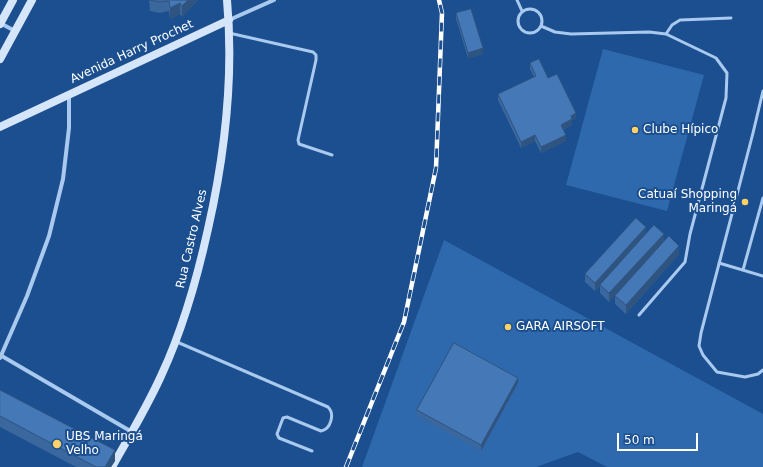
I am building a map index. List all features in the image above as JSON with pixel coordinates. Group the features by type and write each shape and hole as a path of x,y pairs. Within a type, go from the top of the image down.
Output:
{"street":[{"path":"13,0 0,23 15,31"},
{"path":"0,59 32,0"},
{"name":"Rua Castro Alves","path":"112,467 162,376 185,317 201,264 222,155 228,88 229,20 227,0"},
{"name":"Avenida Harry Prochet","path":"0,127 274,0"},
{"path":"69,95 69,128 63,179 49,236 27,296 0,356 132,432"}],"lane":[{"path":"517,0 522,11"},
{"path":"531,8 540,12 542,22 538,30 529,33 521,29 518,25 518,20 522,11 531,8"},
{"path":"666,34 672,25 680,20 731,18"},
{"path":"541,26 555,32 571,34 649,32 666,34 716,58 727,73 726,98 690,234 685,262 639,315"},
{"path":"229,33 313,52 316,56 316,60 298,140 299,144 332,155"},
{"path":"763,90 701,333 699,346 703,355 717,372 745,377 758,374 763,370"},
{"path":"743,270 763,198"},
{"path":"720,263 763,276"},
{"path":"175,342 332,410 328,428 321,431 287,417 283,418 277,434 279,438 312,451"}],"shaded area":[{"name":"Clube Hípico","path":"603,49 704,75 667,211 566,185"},
{"name":"GARA AIRSOFT","path":"444,240 763,414 763,467 607,467 578,452 536,467 362,467"}],"building":[{"path":"150,0 188,0 182,6 180,3 170,8 169,1 160,2"},
{"path":"471,9 483,48 468,53 456,13"},
{"path":"539,59 548,78 557,74 576,113 571,116 572,119 561,125 566,135 541,147 535,135 521,142 498,94 536,76 530,63"},
{"path":"636,218 646,227 595,283 585,274"},
{"path":"654,225 664,234 609,293 600,285"},
{"path":"669,236 679,246 626,305 615,296"},
{"path":"454,343 518,378 481,445 417,410"},
{"path":"0,390 115,450 105,467 96,467 0,416"}],"railway":[{"path":"346,467 404,322 436,168 442,13 439,0"}],"place":[{"name":"Clube Hípico","path":"635,130"},
{"name":"Catuaí Shopping Maringá","path":"745,202"},
{"name":"GARA AIRSOFT","path":"508,327"},
{"name":"UBS Maringá Velho","path":"57,444"}]}
